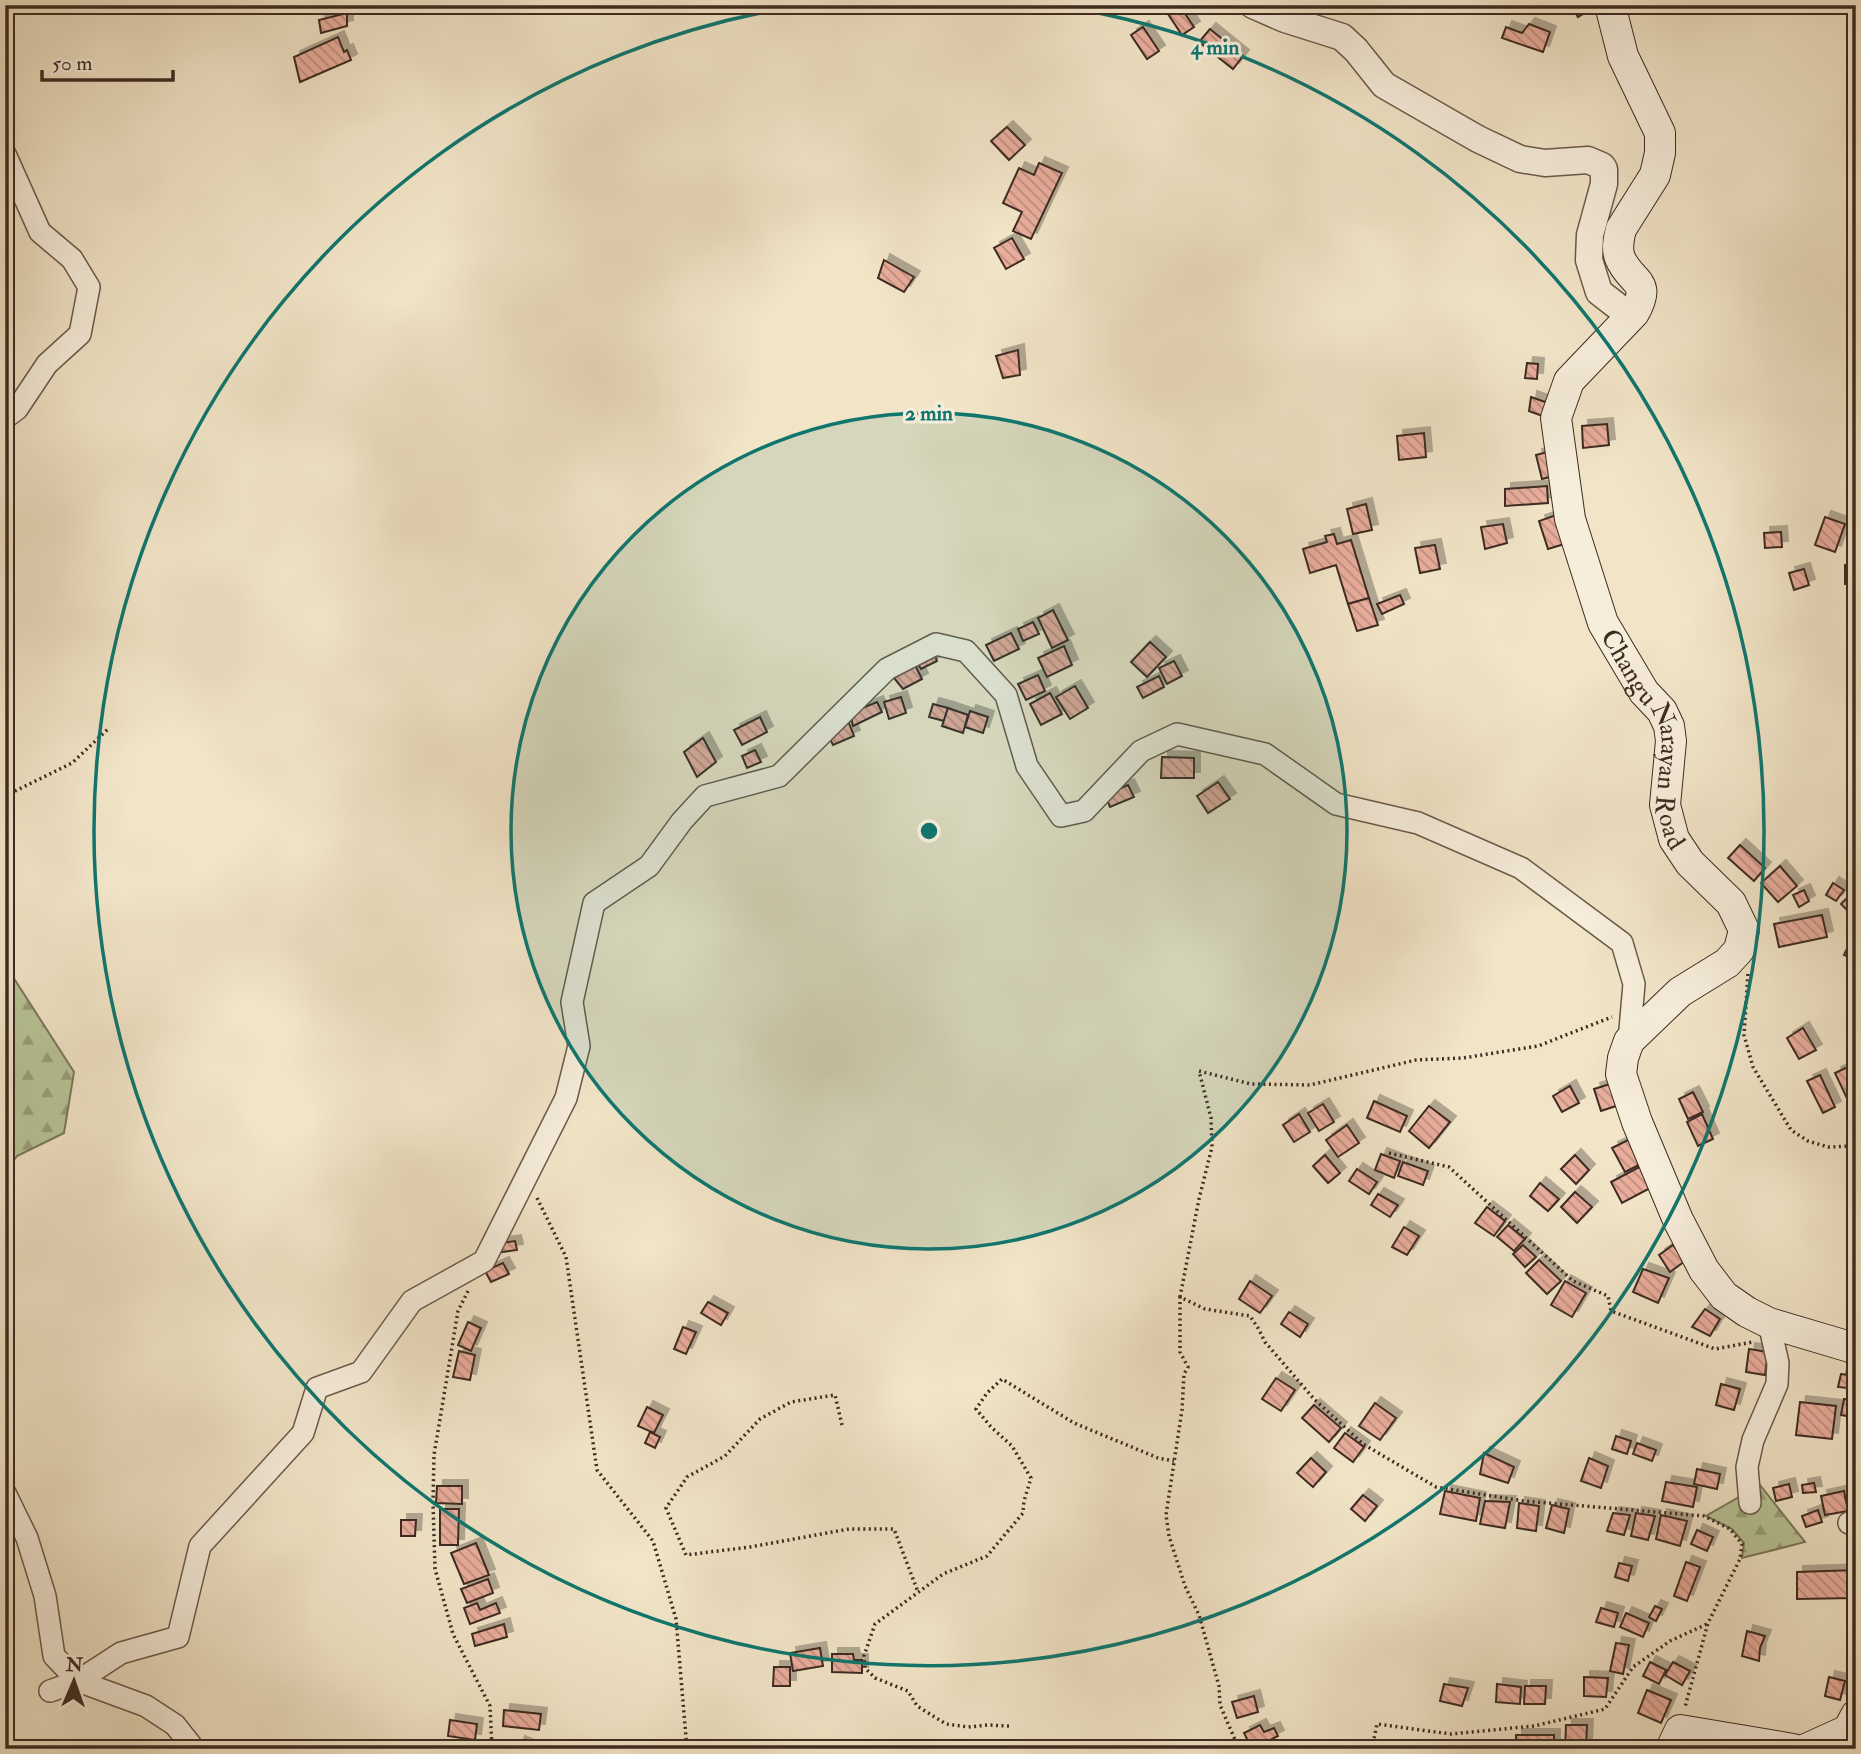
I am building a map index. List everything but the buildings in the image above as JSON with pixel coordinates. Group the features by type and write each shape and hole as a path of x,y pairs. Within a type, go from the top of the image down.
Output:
{"main road":[{"path":"1610,5 1623,56 1660,133 1660,153 1655,175 1622,229 1619,239 1619,257 1640,284 1642,294 1634,313"},
{"name":"Changu Narayan Road","path":"1629,1041 1680,992 1727,963 1739,950 1744,930 1731,903 1690,863 1674,839 1665,805 1671,741 1669,726 1662,711 1644,692 1603,623 1570,519 1556,418 1569,382 1634,313"},
{"path":"1629,1041 1621,1074 1637,1122 1678,1220 1704,1269 1724,1296 1747,1312 1769,1323 1856,1350"},
{"path":"1806,1749 1849,1730 1856,1715"},
{"path":"1676,1739 1793,1749"}],"street":[{"path":"1254,5 1285,19 1342,37 1384,85 1478,139 1520,159 1545,163 1588,160 1602,166 1605,184 1590,235 1589,260 1599,292 1621,309 1634,313"},
{"path":"5,154 40,232 72,258 89,287 80,334 47,364 17,409 5,418"},
{"path":"50,1691 78,1681 121,1653 178,1637 200,1546 303,1433 317,1388 361,1372 412,1300 484,1261 566,1098 579,1046 572,1002 594,903 649,866 682,821 705,796 779,776 887,669 936,644 965,651 1006,695 1027,766 1061,816 1084,811 1141,751 1177,734 1265,754 1336,804 1418,824 1521,869 1622,943 1634,984 1629,1041"},
{"path":"1749,1503 1747,1467 1753,1440 1777,1384 1778,1363 1769,1323"},
{"path":"5,1493 27,1538 45,1596 54,1656 78,1681 146,1706 174,1725 194,1749"}],"path":[{"path":"5,796 72,763 108,729"},
{"path":"1748,971 1744,1034 1754,1067 1791,1130 1808,1142 1828,1147 1856,1144"},
{"path":"1239,1749 1220,1705 1219,1686 1199,1615 1185,1586 1169,1536 1166,1515 1182,1410 1184,1374 1188,1367 1180,1352 1180,1297 1212,1147 1211,1118 1199,1071 1251,1084 1310,1085 1416,1060 1463,1058 1538,1046 1632,1009"},
{"path":"1389,1153 1449,1167 1573,1281 1608,1296 1611,1311 1715,1349 1765,1340 1769,1323"},
{"path":"526,1176 566,1257 597,1470 653,1541 676,1619 687,1749"},
{"path":"484,1261 458,1311 434,1455 433,1503 435,1569 453,1634 490,1706 492,1749"},
{"path":"1180,1297 1205,1309 1250,1316 1265,1342 1314,1399 1363,1444 1436,1487 1524,1501 1704,1516 1730,1529 1742,1544 1740,1559 1708,1623 1676,1739"},
{"path":"1009,1726 968,1727 946,1724 916,1706 908,1691 874,1678 865,1668 864,1656 875,1624 943,1574 987,1556 1023,1513 1031,1478 1012,1446 976,1409 987,1393 1002,1379 1074,1423 1157,1458 1174,1461"},
{"path":"842,1425 835,1395 791,1402 761,1419 725,1456 687,1477 666,1508 687,1555 849,1529 894,1529 918,1592"},
{"path":"1372,1749 1377,1724 1451,1734 1534,1726 1605,1709 1633,1667 1670,1641 1708,1623"}],"green space":[{"path":"6,966 74,1072 64,1133 17,1156 5,1172"},
{"path":"1760,1485 1805,1542 1742,1558 1744,1543 1732,1529 1706,1516"}]}
